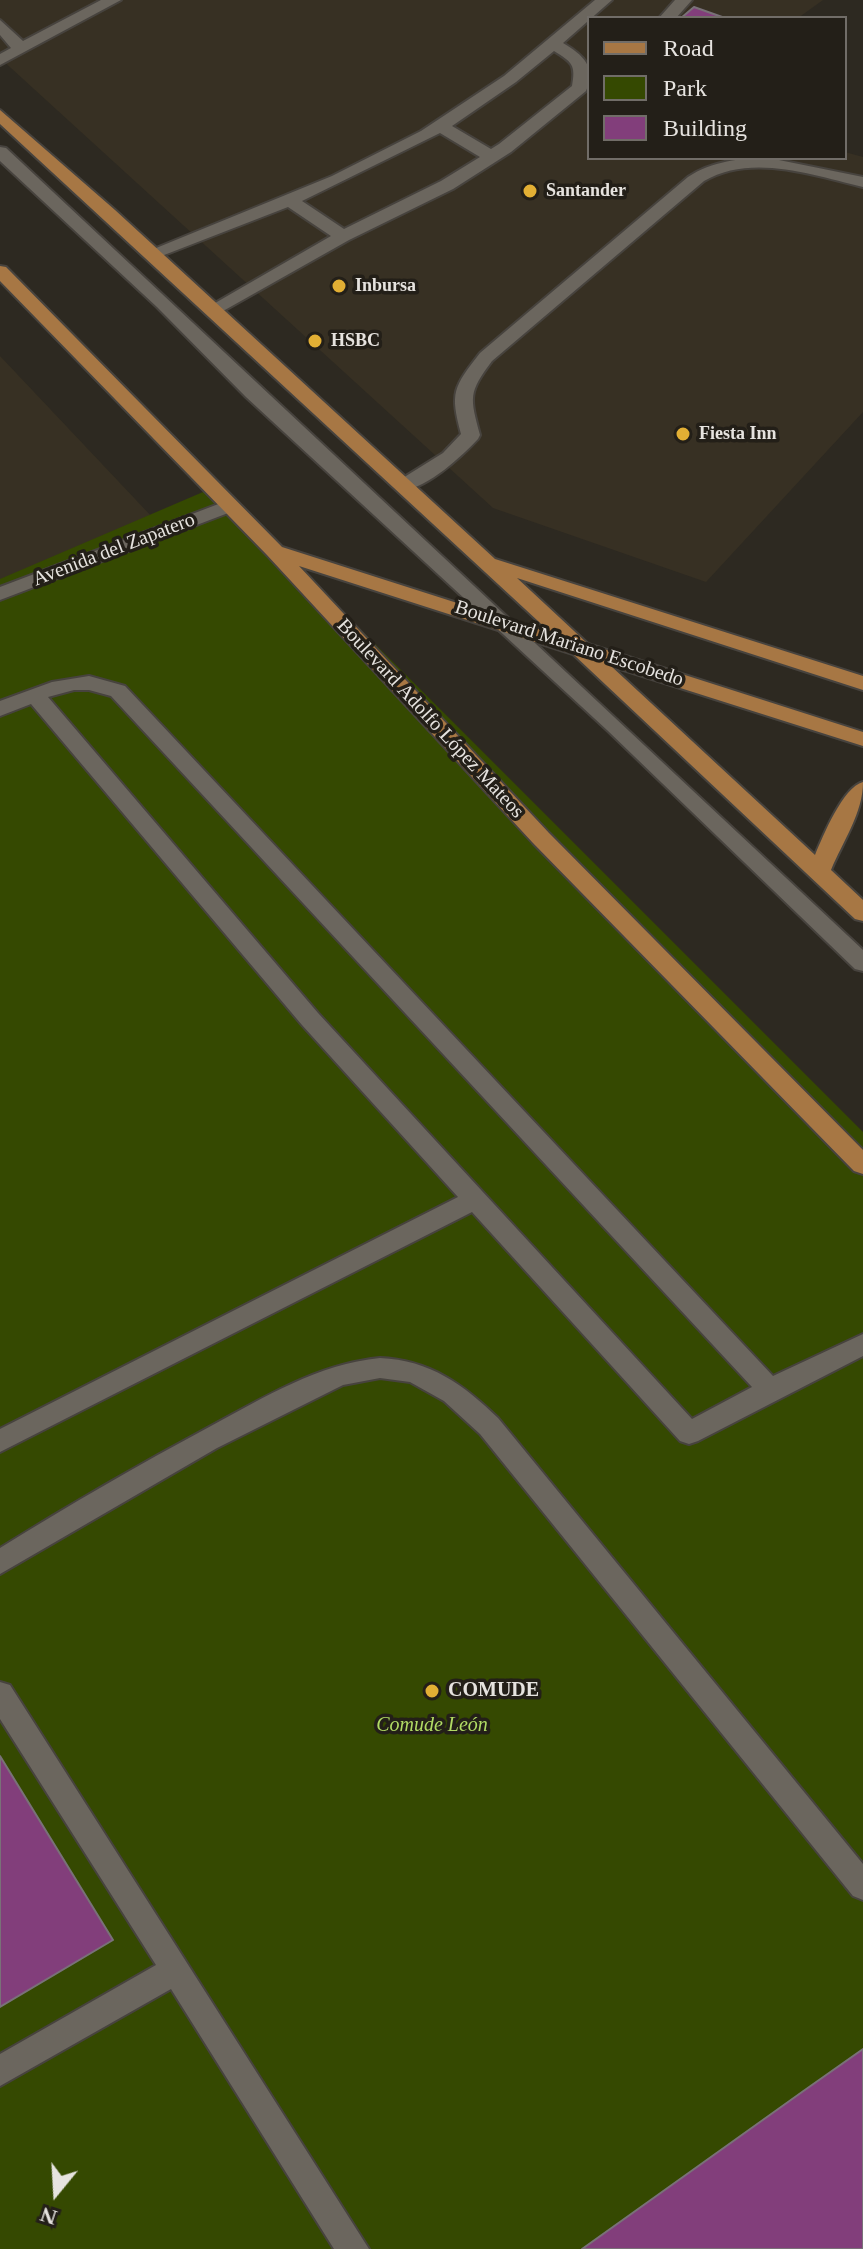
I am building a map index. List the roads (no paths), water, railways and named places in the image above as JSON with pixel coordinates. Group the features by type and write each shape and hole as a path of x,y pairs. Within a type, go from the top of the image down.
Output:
{"main road":[{"path":"0,115 216,310 483,561 583,649 863,913"},
{"name":"Boulevard Adolfo López Mateos","path":"0,271 274,551 541,838 863,1165"},
{"name":"Boulevard Mariano Escobedo","path":"274,551 863,739"},
{"path":"483,561 863,683"},
{"path":"819,871 839,824 863,789"}],"lane":[{"path":"0,60 113,0"},
{"path":"153,253 292,202 439,125 509,79 604,0"},
{"path":"669,16 684,0"},
{"path":"0,25 21,49"},
{"path":"216,310 343,236 447,185 492,157 565,101 586,76 578,59 552,43"},
{"path":"439,125 492,157"},
{"path":"0,152 863,963"},
{"path":"405,485 450,457 471,435 461,399 466,383 486,357 687,186 709,171 735,164 805,168 863,182"},
{"path":"292,202 343,236"},
{"name":"Avenida del Zapatero","path":"0,594 229,506"},
{"path":"0,709 35,695 93,682 118,691 770,1389"},
{"path":"35,695 310,1019 689,1433 863,1344"},
{"path":"0,1441 473,1200"},
{"path":"0,1562 122,1485 324,1379 380,1368 415,1372 454,1390 489,1426 863,1886"},
{"path":"0,1694 353,2249"},
{"path":"0,2071 176,1970"}],"place":[{"name":"Santander","path":"530,191"},
{"name":"Inbursa","path":"339,286"},
{"name":"HSBC","path":"315,341"},
{"name":"Fiesta Inn","path":"683,434"},
{"name":"COMUDE","path":"432,1691"}],"park label":[{"name":"Comude León","path":"432,1726"}]}
